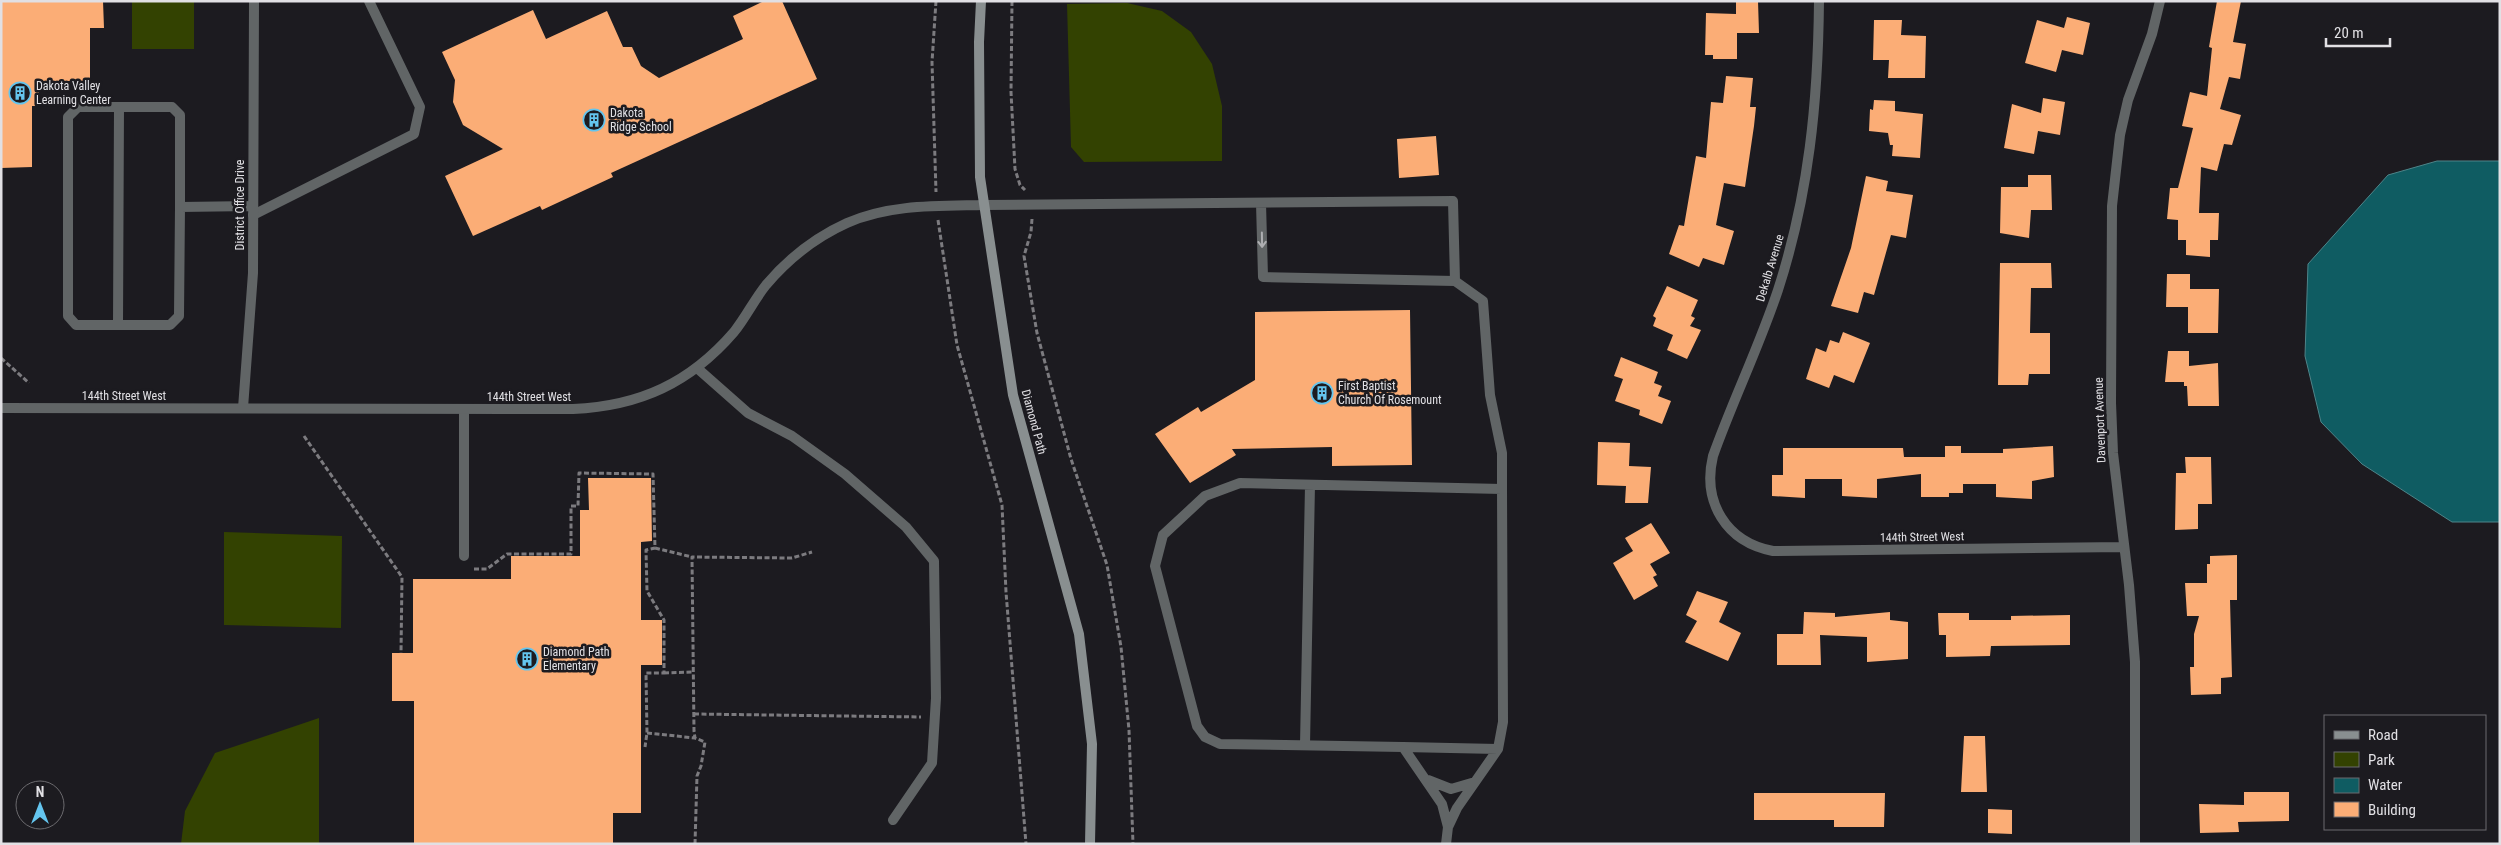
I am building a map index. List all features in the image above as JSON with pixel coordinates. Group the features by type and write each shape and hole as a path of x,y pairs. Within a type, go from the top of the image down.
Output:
{"street":[{"name":"District Office Drive","path":"243,408 252,273 254,1"},
{"path":"180,207 253,210 414,134 420,107 370,1"},
{"name":"Diamond Path","path":"981,1 979,42 980,177 1013,395 1079,634 1092,744 1090,844"},
{"name":"Dekalb Avenue","path":"1728,527 1718,513 1712,499 1709,482 1710,466 1729,410 1778,290 1800,212 1813,131 1817,90 1819,1"},
{"name":"Davenport Avenue","path":"2136,844 2135,662 2113,453 2111,404 2114,171 2128,100 2152,34 2160,1"},
{"path":"78,107 119,107 172,107 180,115 179,316 170,325 76,325 68,316 68,117 78,107"},
{"path":"118,325 119,107"},
{"name":"144th Street West","path":"1,408 599,408 625,403 651,394 697,368 736,330 766,286 802,250 847,223 898,208 984,205 1454,201 1455,281"},
{"path":"1261,203 1263,277 1455,281 1483,301 1490,395 1502,453 1502,722 1498,750 1457,808 1448,827 1446,844"},
{"path":"697,368 748,413 792,436 845,474 906,527 934,561 936,698 932,763 893,820"},
{"path":"464,409 464,556"},
{"path":"1498,750 1220,744 1205,737 1197,726 1155,566 1163,535 1205,496 1240,483 1502,489"},
{"path":"1305,745 1310,484"},
{"name":"144th Street West","path":"1728,527 1748,543 1773,551 2124,547"},
{"path":"1403,747 1428,780 1442,804 1448,827"},
{"path":"1428,780 1451,789 1475,782"}],"path":[{"path":"936,1 932,62 934,161 940,239 957,344 1002,505 1006,592 1026,844"},
{"path":"1012,1 1011,92 1015,169 1020,184 1029,194 1033,225 1024,256 1037,333 1071,459 1107,565 1121,647 1129,730 1133,844"},
{"path":"1,358 30,384"},
{"path":"304,436 402,577 401,653"},
{"path":"474,570 487,569 507,554 571,554 571,506 578,506 579,473 653,474 655,548"},
{"path":"664,673 664,620 647,591 646,550 655,548 692,557 792,558 812,552"},
{"path":"692,557 695,738"},
{"path":"645,747 647,733 646,673 694,672"},
{"path":"694,714 922,717"},
{"path":"647,733 695,738 705,742 701,766 697,776 695,844"}],"green space":[{"path":"132,1 194,1 194,49 132,49"},
{"path":"1127,3 1162,11 1191,32 1212,64 1222,106 1222,161 1084,162 1071,147 1067,4"},
{"path":"224,532 342,536 341,628 224,625"},
{"path":"319,718 319,844 181,844 185,811 215,753"}],"water":[{"path":"2437,161 2500,161 2500,522 2452,522 2362,464 2321,422 2305,356 2308,264 2388,175"}],"building":[{"name":"Dakota Valley Learning Center","path":"1,1 103,1 104,28 90,28 90,81 39,81 39,106 32,106 32,167 1,168"},
{"name":"Dakota Ridge School","path":"764,1 782,1 817,79 611,173 613,177 542,210 540,206 473,236 445,176 503,149 463,125 453,102 455,80 442,52 533,10 546,39 607,11 623,47 632,47 641,66 659,78 743,39 733,16"},
{"path":"1736,1 1758,1 1759,33 1737,33 1737,59 1713,59 1713,55 1705,55 1706,13 1736,14"},
{"path":"2217,1 2241,1 2233,42 2246,44 2240,79 2229,77 2220,109 2241,115 2232,145 2224,144 2217,171 2201,167 2199,213 2219,213 2218,240 2210,240 2210,257 2186,255 2186,240 2178,240 2178,220 2167,219 2170,188 2178,188 2193,128 2182,126 2190,92 2207,96 2212,48 2209,47"},
{"path":"2067,17 2090,23 2083,55 2062,50 2056,72 2025,63 2037,20 2064,28"},
{"path":"1874,20 1902,20 1901,35 1926,36 1925,78 1888,78 1889,60 1873,60"},
{"path":"1726,76 1753,78 1750,107 1756,107 1754,126 1745,187 1724,183 1716,225 1734,231 1724,265 1703,258 1699,267 1669,254 1679,225 1684,226 1696,156 1706,158 1711,102 1723,103"},
{"path":"2043,98 2065,102 2060,135 2038,131 2034,154 2004,148 2012,104 2041,113"},
{"path":"1874,100 1895,101 1895,111 1923,114 1920,158 1892,156 1893,145 1890,145 1888,133 1869,131 1870,109 1873,110"},
{"path":"1436,136 1439,175 1399,178 1397,139"},
{"path":"2028,175 2051,175 2052,210 2031,210 2029,238 2000,233 2001,187 2028,187"},
{"path":"1866,176 1888,181 1886,191 1913,195 1906,238 1891,235 1874,295 1864,292 1858,313 1831,306 1851,248"},
{"path":"2000,263 2051,263 2052,288 2031,288 2030,333 2050,333 2050,374 2029,374 2028,385 1998,385"},
{"path":"2167,274 2190,274 2190,289 2219,289 2218,333 2188,333 2188,307 2166,307"},
{"path":"1667,286 1698,300 1691,316 1695,318 1690,326 1701,330 1687,359 1667,350 1673,335 1653,326 1656,318 1653,316"},
{"name":"First Baptist Church Of Rosemount","path":"1410,310 1412,465 1332,466 1332,447 1232,449 1236,455 1190,483 1155,434 1198,407 1201,412 1255,380 1255,312"},
{"path":"1843,332 1870,343 1854,383 1834,375 1829,388 1806,379 1816,348 1826,352 1830,340 1839,343"},
{"path":"2168,351 2189,351 2189,366 2218,363 2219,406 2188,406 2187,386 2184,386 2184,382 2165,382"},
{"path":"1621,357 1658,372 1654,383 1662,386 1658,396 1671,401 1662,424 1639,415 1640,410 1615,401 1623,379 1614,376"},
{"path":"1598,442 1630,443 1629,466 1651,467 1648,503 1625,503 1626,486 1597,485"},
{"path":"1945,446 1961,446 1961,453 2003,453 2003,449 2053,446 2054,477 2032,481 2032,499 1996,497 1996,484 1963,484 1963,493 1949,493 1949,497 1921,497 1921,474 1877,479 1877,498 1842,496 1842,479 1805,479 1805,498 1772,496 1772,475 1783,475 1783,448 1903,448 1904,457 1945,457"},
{"path":"2185,457 2211,457 2212,504 2198,504 2198,529 2175,530 2176,473 2186,473"},
{"name":"Diamond Path Elementary","path":"588,478 651,478 652,541 641,542 641,620 662,620 662,665 641,665 641,813 613,813 613,844 414,844 414,701 392,701 392,653 413,653 413,579 511,579 511,556 580,556 580,510 589,510"},
{"path":"1651,523 1670,553 1650,564 1657,575 1653,577 1658,586 1634,600 1613,563 1633,551 1625,538"},
{"path":"2237,555 2237,600 2230,600 2232,677 2221,678 2221,694 2191,695 2190,667 2194,667 2194,634 2199,616 2187,616 2185,583 2207,583 2207,564 2210,564 2210,556"},
{"path":"1697,591 1728,602 1719,622 1741,633 1728,661 1685,642 1697,621 1686,615"},
{"path":"1804,612 1835,613 1835,617 1890,612 1890,620 1908,622 1908,659 1867,662 1867,637 1820,635 1821,665 1777,665 1777,634 1803,634"},
{"path":"1938,613 1969,613 1969,620 2011,620 2011,616 2070,615 2070,645 1991,646 1990,656 1946,657 1946,635 1939,635"},
{"path":"1964,736 1985,736 1987,792 1961,792"},
{"path":"2244,792 2289,792 2289,821 2238,822 2239,832 2200,833 2199,804 2244,805"},
{"path":"1754,793 1885,793 1884,827 1834,827 1834,820 1754,820"},
{"path":"1988,809 2012,810 2012,834 1988,833"}],"place":[{"name":"Dakota Valley Learning Center","path":"20,93"},
{"name":"Dakota Ridge School","path":"594,120"},
{"name":"First Baptist Church Of Rosemount","path":"1322,393"},
{"name":"Diamond Path Elementary","path":"527,659"}]}
